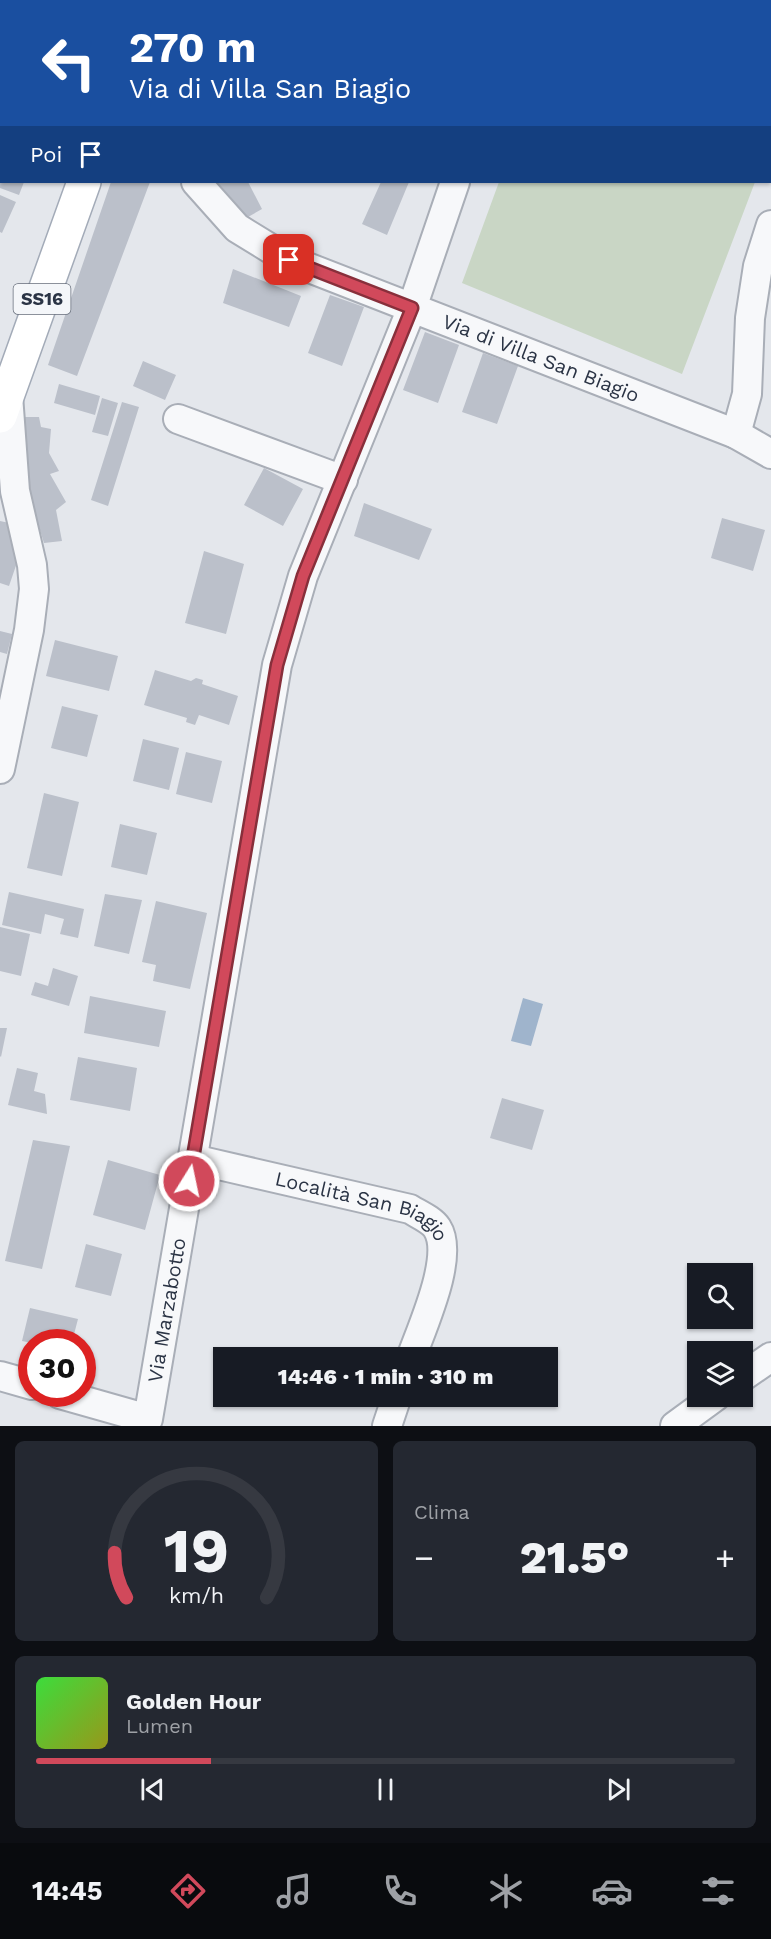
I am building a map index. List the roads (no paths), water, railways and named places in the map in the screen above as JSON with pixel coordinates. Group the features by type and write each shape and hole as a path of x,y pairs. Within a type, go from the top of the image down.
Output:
{"main road":[{"name":"SS16","path":"3,401 84,183"}],"street":[{"name":"Via di Villa San Biagio","path":"197,183 237,228 289,260 736,434 771,454"},
{"name":"Via Marzabotto","path":"96,1404 148,1419 277,665 303,576 344,480 412,308 455,183"},
{"path":"736,434 747,394 750,318 758,266 771,225"},
{"path":"0,769 29,630 34,589 32,565 15,491 3,401"},
{"path":"178,419 344,480"},
{"name":"Località San Biagio","path":"193,1159 410,1209 436,1227 443,1246 441,1271 415,1347"},
{"path":"753,1369 771,1357"},
{"path":"0,1376 18,1381"},
{"path":"387,1426 393,1407"},
{"path":"675,1426 701,1407"}],"water":[{"path":"523,998 543,1004 531,1046 511,1041"}]}
